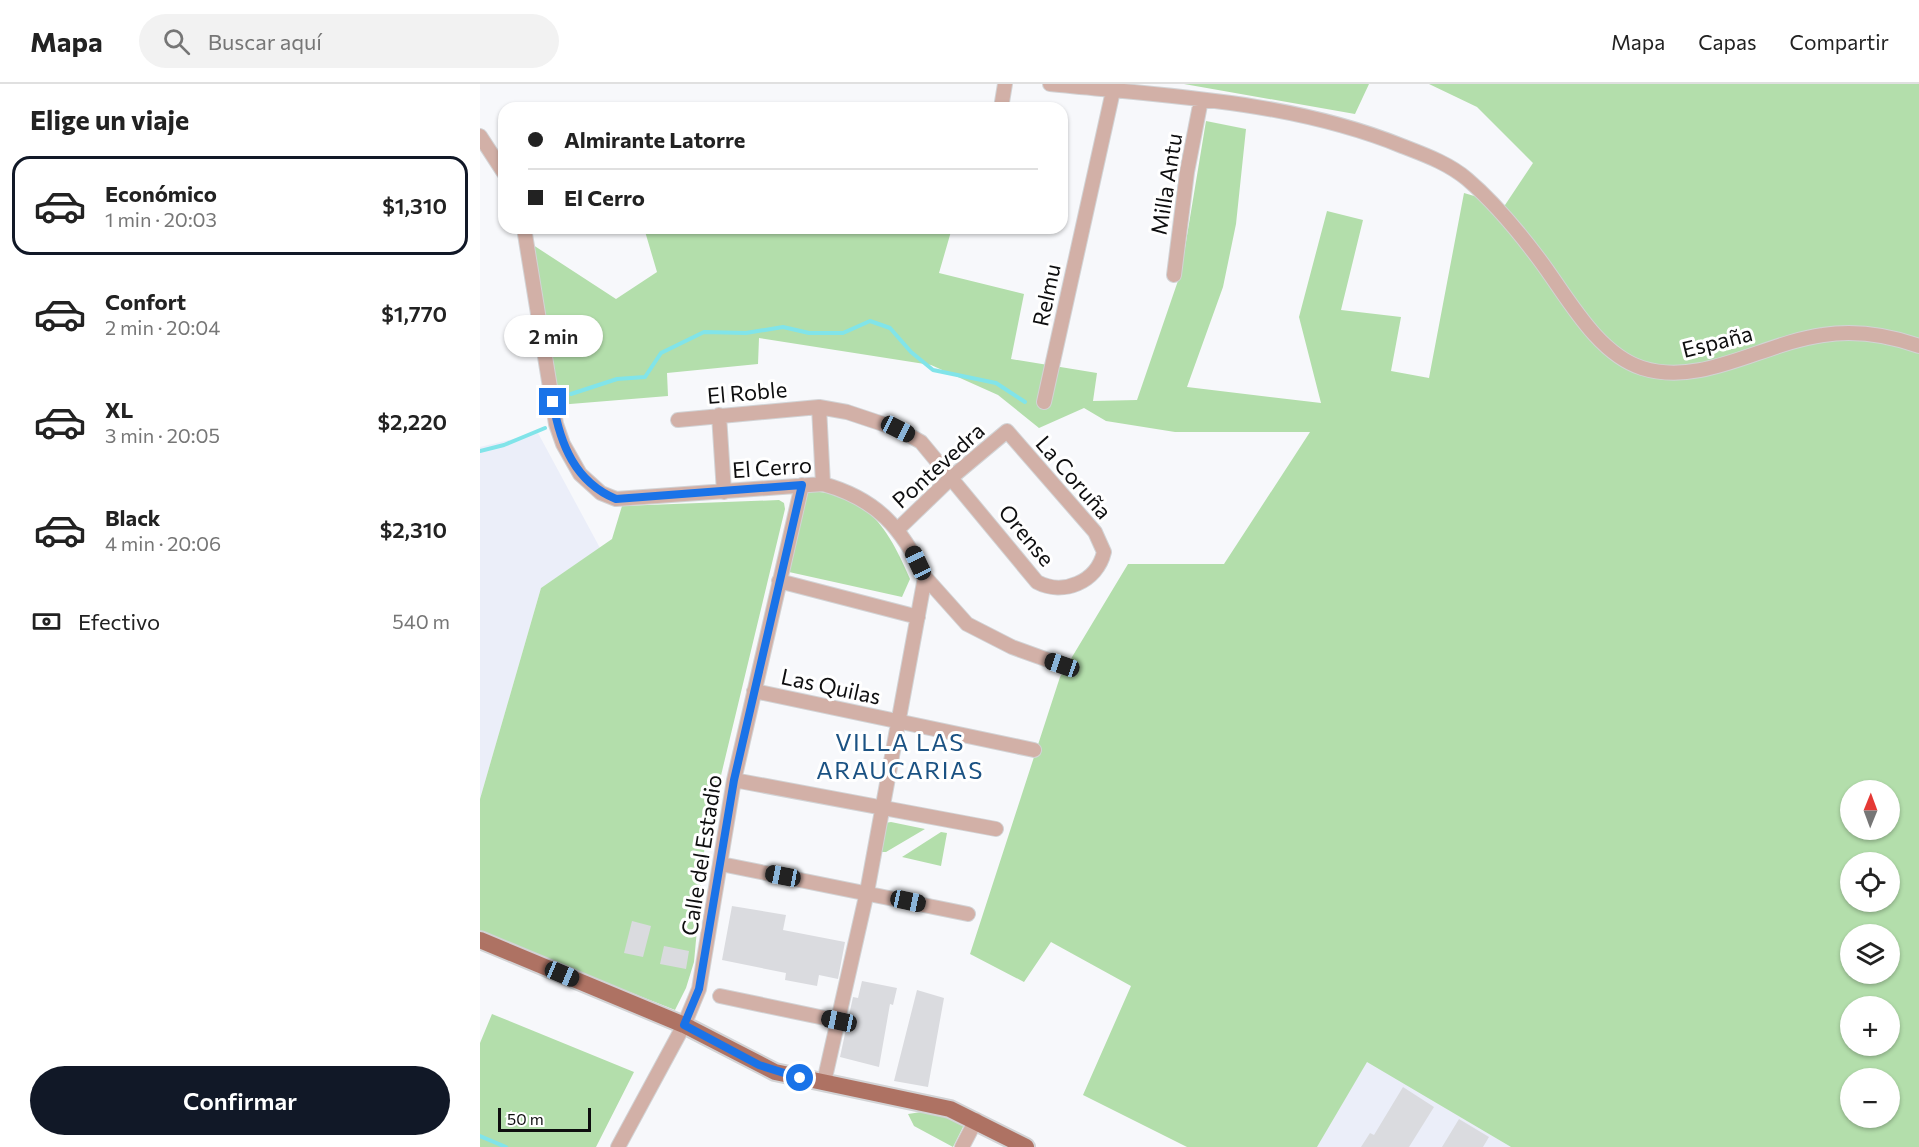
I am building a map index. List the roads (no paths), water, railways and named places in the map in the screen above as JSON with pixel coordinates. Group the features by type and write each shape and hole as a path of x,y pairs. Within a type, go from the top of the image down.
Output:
{"main road":[{"path":"480,940 684,1025 776,1072 950,1109 1026,1147"}],"street":[{"path":"1002,102 1005,84"},
{"name":"España","path":"1050,84 1253,106 1338,124 1423,154 1447,165 1483,194 1538,256 1607,349 1627,362 1656,371 1695,371 1823,335 1882,336 1919,346"},
{"name":"Relmu","path":"1044,402 1113,91"},
{"name":"Milla Antu","path":"1174,275 1187,172 1201,100"},
{"path":"480,136 498,163"},
{"name":"El Cerro","path":"525,234 556,424 568,454 580,474 601,493 616,499 823,484 853,493 878,510 898,529 912,549 925,577 967,624 1012,647 1062,665"},
{"name":"El Roble","path":"819,408 823,484"},
{"name":"El Roble","path":"678,420 819,408 872,419 921,442 952,477"},
{"path":"718,415 724,492"},
{"name":"Pontevedra","path":"898,529 952,477 1007,431"},
{"name":"La Coruña","path":"1007,431 1095,532 1104,548 1099,566 1085,581"},
{"name":"Orense","path":"952,477 1037,582 1061,587 1085,581"},
{"name":"Calle del Estadio","path":"618,1147 684,1025 699,989 734,780 802,485"},
{"path":"824,1082 884,807 925,577"},
{"path":"779,581 918,616"},
{"name":"Las Quilas","path":"754,691 1034,750"},
{"path":"734,780 996,829"},
{"path":"721,864 968,914"},
{"path":"720,996 839,1021"},
{"path":"962,1147 975,1120"}],"waterway":[{"path":"571,394 617,379 645,377 661,353 704,332 746,333 783,327 809,333 843,333 870,321 890,328 911,352 933,370 996,383 1025,402"},
{"path":"480,451 504,445 545,428"},
{"path":"480,1136 506,1147"}],"district":[{"name":"VILLA LAS ARAUCARIAS","path":"900,755"}]}
